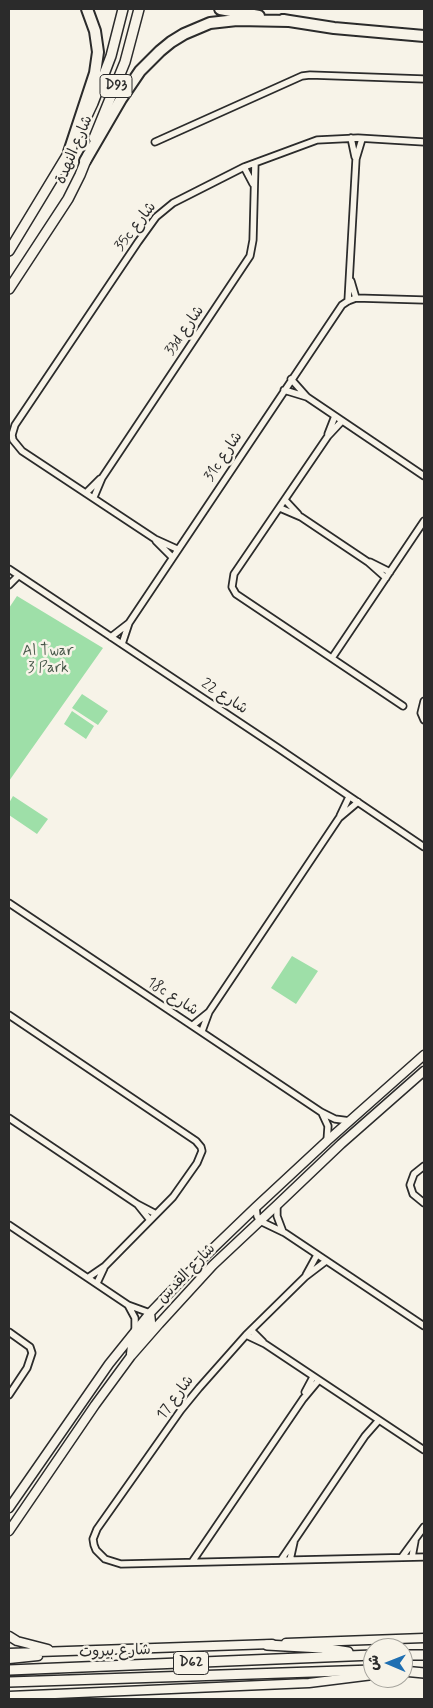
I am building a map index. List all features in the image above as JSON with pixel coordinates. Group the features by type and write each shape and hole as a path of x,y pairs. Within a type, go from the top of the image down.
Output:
{"highway":[{"path":"69,152 95,73 98,52 95,31 87,9"},
{"path":"220,9 334,28 424,36"},
{"path":"85,161 136,77 149,61 171,42 210,23 237,20 289,21"}],"main road":[{"name":"شارع النهدة","path":"9,250 69,152 87,116 117,35 123,9"},
{"name":"شارع النهدة","path":"9,288 68,199 125,62 139,9"},
{"name":"شارع القدس","path":"9,1508 109,1364 150,1313 256,1207 424,1055"},
{"name":"شارع القدس","path":"9,1531 95,1405 131,1356 213,1266 341,1144 424,1071"},
{"path":"131,1356 132,1346 151,1322 150,1313"},
{"path":"9,1636 17,1641 55,1652"},
{"name":"شارع بيروت","path":"9,1653 424,1638"},
{"path":"267,1645 328,1649 360,1656"},
{"path":"9,1659 28,1658 55,1652"},
{"name":"شارع بيروت","path":"9,1670 363,1656"},
{"name":"شارع بيروت","path":"9,1682 363,1670"},
{"name":"D62","path":"9,1696 309,1683 363,1677"}],"street":[{"path":"155,142 302,76 424,79"},
{"path":"351,138 356,159"},
{"name":"35c شارع","path":"86,493 22,451 12,440 13,429 124,262 164,209 182,197 244,167 317,140 351,138 424,142"},
{"path":"362,139 356,159 348,301 356,298 424,300"},
{"name":"33d شارع","path":"94,497 102,478 250,256 253,240 255,163"},
{"name":"33d شارع","path":"244,167 254,186"},
{"path":"350,278 356,298"},
{"name":"31c شارع","path":"122,644 129,623 177,549 342,305 348,301"},
{"path":"292,379 306,397"},
{"path":"284,390 306,397 424,476"},
{"path":"328,436 335,416"},
{"path":"342,421 328,436 233,577 232,587 234,591 403,706"},
{"name":"33d شارع","path":"86,493 102,478"},
{"path":"86,493 155,539 177,549"},
{"path":"285,500 302,517 368,562 386,578"},
{"path":"280,508 302,517"},
{"path":"332,658 424,521"},
{"path":"155,539 172,557"},
{"path":"368,562 390,572"},
{"name":"شارع 22","path":"10,573 18,576 122,644 424,847"},
{"path":"9,585 18,576"},
{"name":"31c شارع","path":"111,637 129,623"},
{"path":"424,701 420,713 424,720"},
{"path":"202,1032 209,1012 339,818 349,797"},
{"path":"339,818 358,802"},
{"name":"18c شارع","path":"9,903 321,1112 335,1119 350,1121"},
{"path":"193,1025 209,1012"},
{"path":"9,1015 196,1140 202,1151 198,1163 188,1179 173,1197 105,1266 89,1277"},
{"path":"321,1112 328,1126 327,1141"},
{"path":"9,1118 137,1204 156,1214"},
{"path":"424,1166 414,1174 410,1185 414,1194 424,1203"},
{"path":"137,1204 150,1220"},
{"path":"277,1205 278,1222 284,1233"},
{"path":"256,1207 257,1216 260,1221 284,1233 424,1326"},
{"path":"9,1224 128,1305 150,1313"},
{"name":"شارع 17","path":"305,1277 317,1255"},
{"name":"شارع 17","path":"192,1562 121,1564 105,1559 96,1550 93,1539 97,1529 186,1404 209,1375 305,1277 326,1261"},
{"path":"97,1283 105,1266"},
{"path":"128,1305 135,1318 135,1331"},
{"path":"9,1332 30,1346 32,1353 24,1373 9,1395"},
{"path":"249,1333 424,1450"},
{"path":"192,1562 316,1379"},
{"path":"281,1560 376,1419"},
{"path":"402,1557 424,1527"},
{"path":"290,1560 295,1540"},
{"path":"412,1557 415,1541"},
{"path":"200,1562 204,1545"},
{"path":"192,1562 424,1557"}],"green space":[{"name":"Al Twar 3 Park","path":"17,596 103,648 9,781 9,608"},
{"path":"82,694 108,711 98,725 72,708"},
{"path":"72,711 94,726 86,739 64,724"},
{"path":"13,796 48,819 37,834 9,815 9,803"},
{"path":"292,956 318,971 296,1004 271,988"}]}
